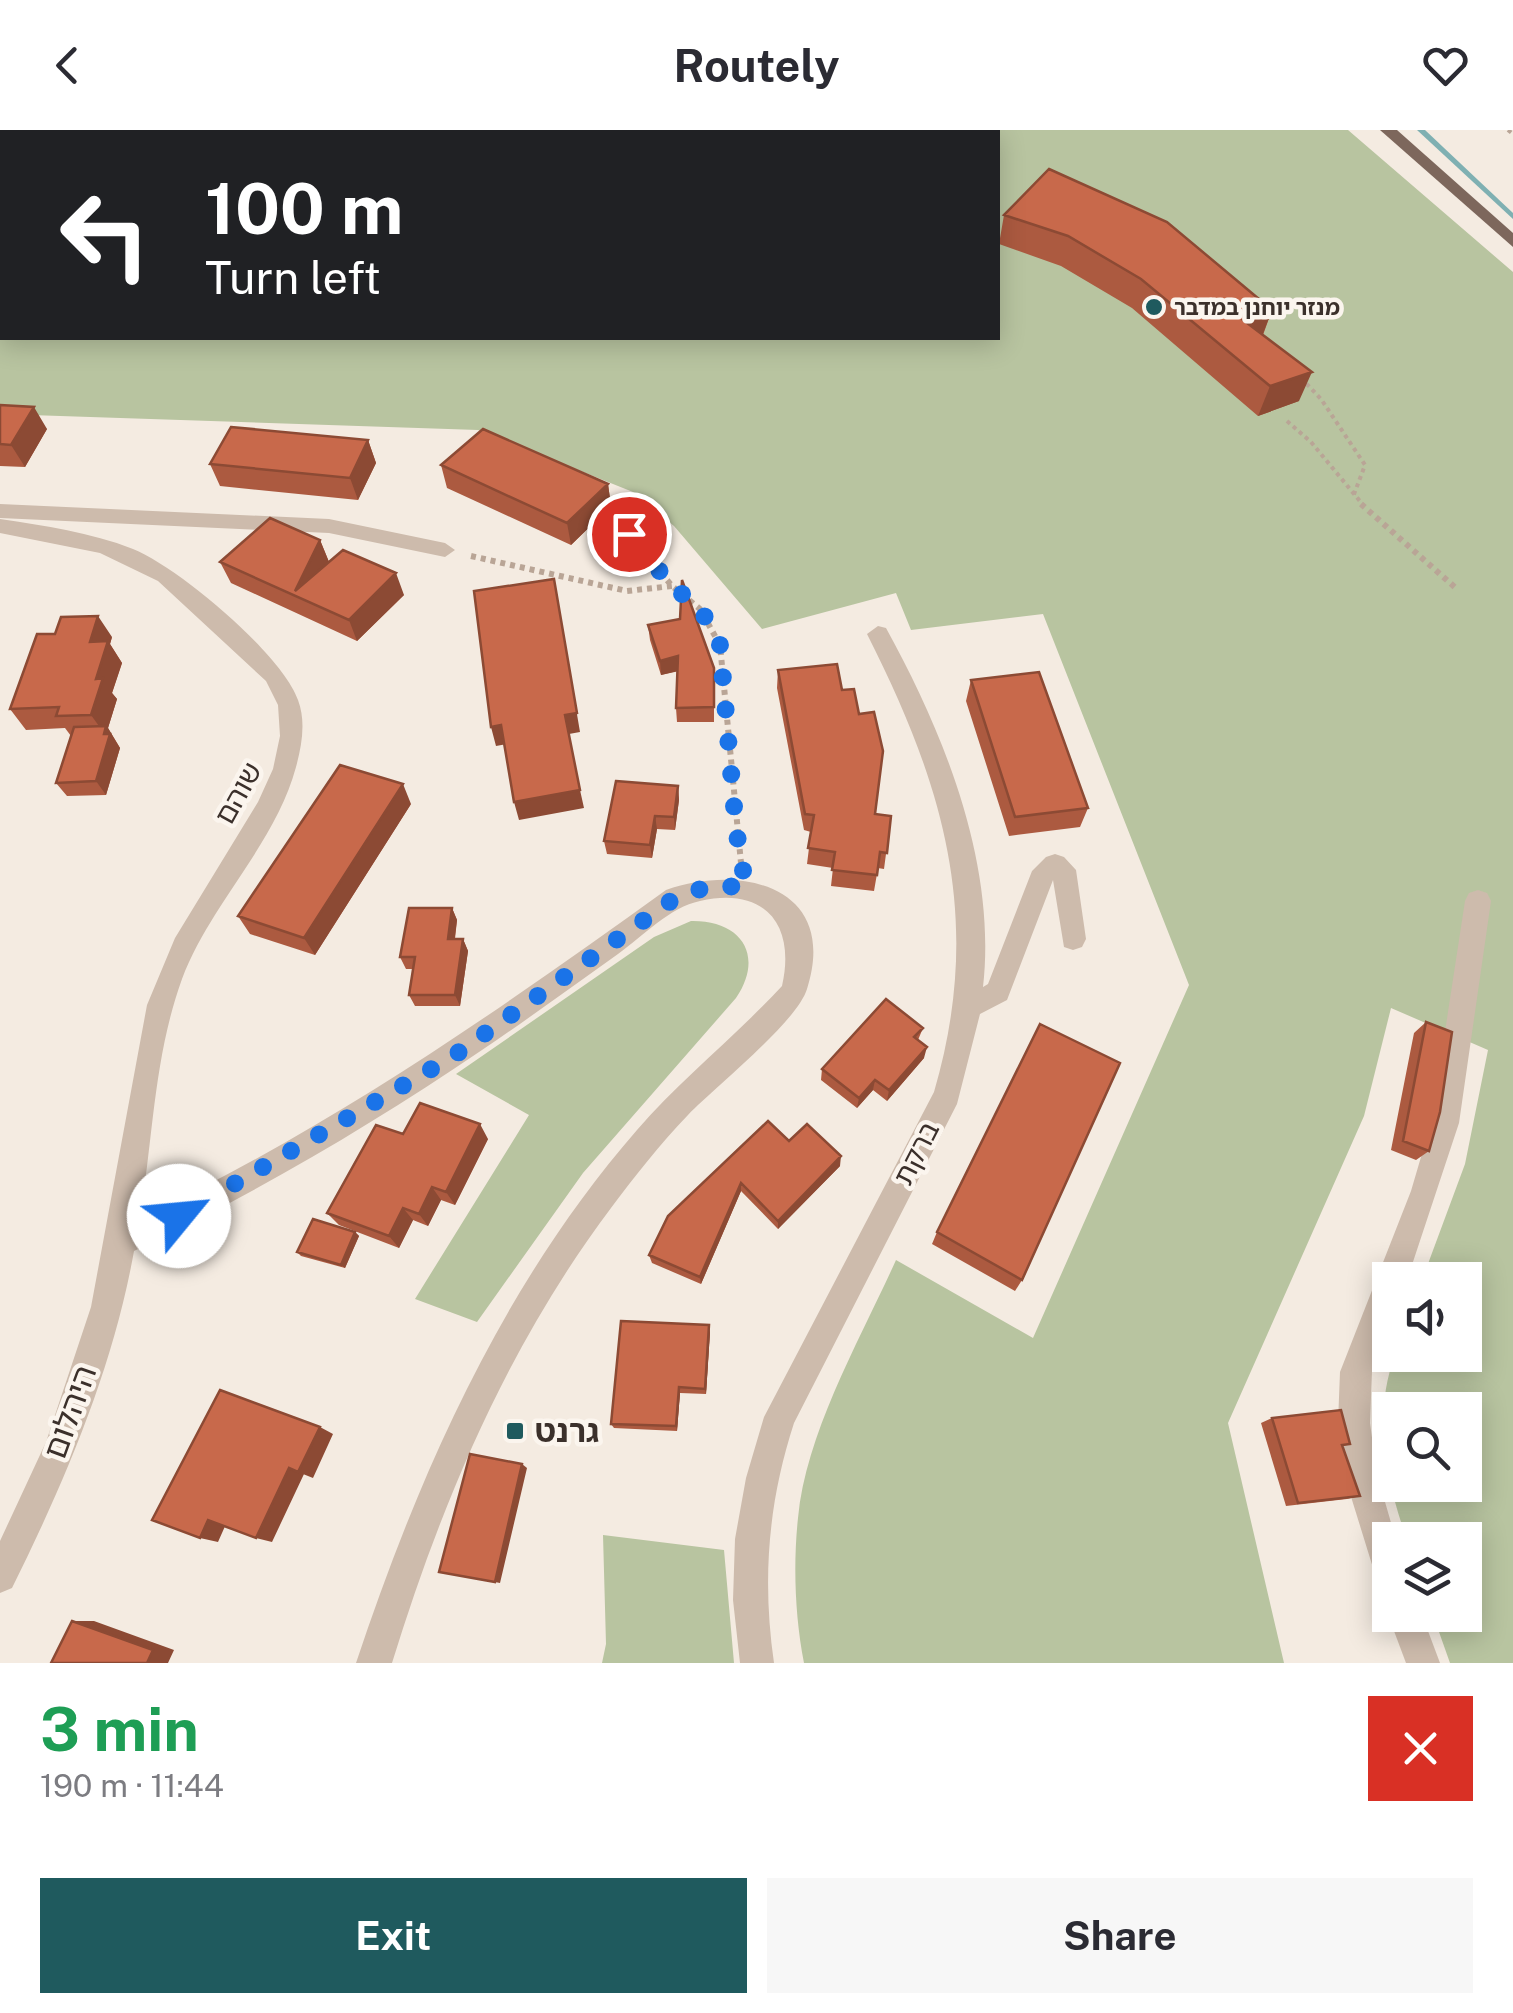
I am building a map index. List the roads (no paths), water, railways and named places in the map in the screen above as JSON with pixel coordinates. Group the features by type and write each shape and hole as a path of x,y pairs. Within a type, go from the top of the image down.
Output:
{"main road":[{"path":"1388,130 1513,242"}],"street":[{"path":"0,511 329,526 445,550"},
{"name":"שוהם","path":"0,526 103,548 165,575 276,678 292,721 290,753 280,785 192,927 163,996 145,1068 120,1242"},
{"name":"ברקת","path":"757,1663 750,1596 750,1540 768,1450 780,1417 946,1095 959,1061 970,1006 971,928 952,818 916,709 878,634"},
{"path":"970,1006 998,992 1044,872 1055,864 1064,870 1073,939"},
{"path":"120,1242 218,1195 406,1085 533,1001 675,898 699,888 746,888 783,909 795,926 802,946 802,968 794,992 648,1138 593,1205 543,1277 498,1355 456,1441 416,1538 374,1663"},
{"path":"1398,1262 1445,1122 1478,901"},
{"name":"היהלום","path":"0,1576 74,1408 97,1339 120,1242"},
{"path":"1372,1330 1357,1368 1354,1415 1372,1522"},
{"path":"1412,1632 1423,1663"}],"waterway":[{"path":"1421,130 1513,217"}],"place":[{"name":"מנזר יוחנן במדבר","path":"1154,307"},
{"name":"גרנט","path":"515,1431"}]}
